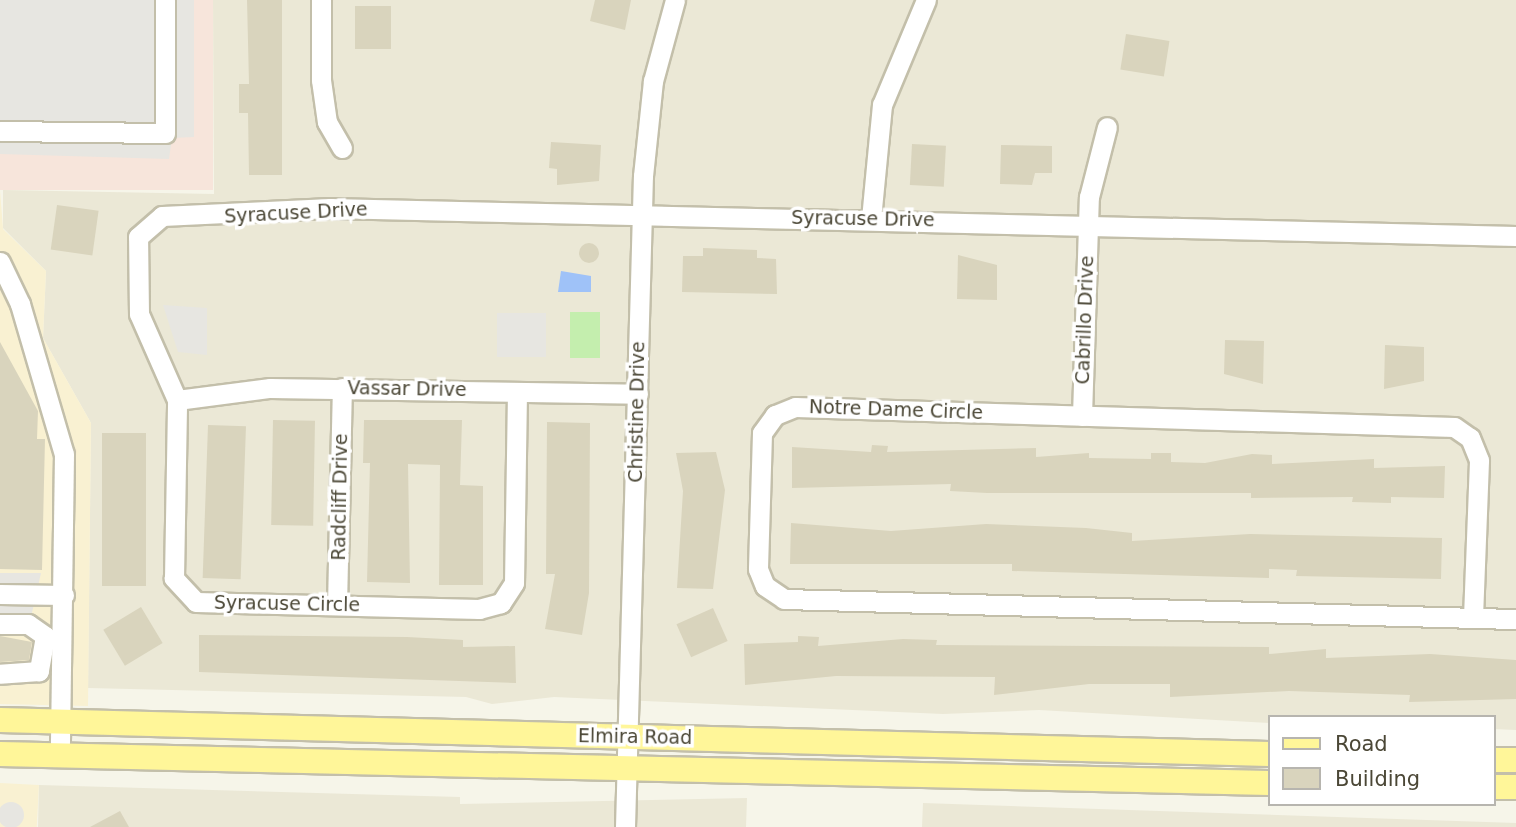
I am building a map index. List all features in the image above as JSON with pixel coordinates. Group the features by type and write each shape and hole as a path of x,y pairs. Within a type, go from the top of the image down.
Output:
{"main road":[{"name":"Elmira Road","path":"0,720 1268,754"},
{"path":"0,740 41,740 61,722"},
{"path":"434,765 511,754 605,754 631,738"},
{"path":"629,769 646,754 767,755 831,741"},
{"name":"Elmira Road","path":"0,754 1268,783"},
{"path":"1495,760 1516,760"},
{"path":"1495,787 1516,787"}],"street":[{"path":"0,131 165,133 165,0"},
{"path":"321,0 321,80 327,122 342,148"},
{"name":"Christine Drive","path":"625,827 631,738 642,213 648,114 675,0"},
{"path":"871,219 882,105 926,0"},
{"name":"Cabrillo Drive","path":"1082,416 1088,225 1095,161 1107,127"},
{"name":"Syracuse Drive","path":"210,217 330,208 642,213 1516,236"},
{"name":"Syracuse Circle","path":"210,217 155,218 136,243 139,314 177,400 173,571 179,589 201,603 487,608 509,595 515,578 517,392"},
{"path":"0,262 20,304 64,454 60,756"},
{"name":"Vassar Drive","path":"177,400 270,388 638,394"},
{"name":"Radcliff Drive","path":"337,605 342,388"},
{"name":"Notre Dame Circle","path":"1473,617 1479,460 1460,429 1082,416 781,411 761,439 761,578 777,596 795,601 1473,617 1516,618"},
{"path":"0,594 64,595"},
{"path":"0,624 28,624 45,636 39,671 0,674"}],"shaded area":[{"path":"0,0 213,0 213,190 0,190"},
{"path":"0,0 194,0 194,137 172,138 169,159 0,154"},
{"path":"213,0 1516,0 1516,730 1495,729 1495,715 1268,715 1268,723 1039,710 943,714 554,697 492,704 466,697 88,688 91,423 43,338 46,271 3,228 3,190 214,194"},
{"path":"0,190 3,229 46,271 43,338 91,423 88,706 0,704"},
{"path":"163,305 207,308 207,355 178,352"},
{"path":"497,313 546,313 546,357 497,357"},
{"path":"0,573 41,573 31,617 0,615"},
{"path":"0,783 39,785 37,827 0,827"},
{"path":"39,785 460,797 460,804 747,798 746,827 38,827"},
{"path":"6,803 16,803 23,810 23,820 16,827 6,827 -1,820 -1,810"},
{"path":"923,803 1516,823 1516,827 922,827"}],"green space":[{"path":"570,312 600,312 600,358 570,358"}],"water":[{"path":"561,271 591,276 591,292 558,292"}],"building":[{"path":"247,0 282,0 282,175 249,175 248,113 239,113 239,84 249,84"},
{"path":"595,0 631,0 625,30 590,21"},
{"path":"355,6 391,6 391,49 355,49"},
{"path":"1126,34 1169,41 1164,76 1120,70"},
{"path":"551,142 601,145 599,181 557,185 557,169 549,168"},
{"path":"912,144 946,146 944,187 910,185"},
{"path":"1001,145 1052,146 1052,173 1035,173 1032,185 1000,184"},
{"path":"57,205 99,211 92,255 51,250"},
{"path":"589,243 596,246 599,253 596,260 589,263 582,260 579,253 582,246"},
{"path":"703,248 757,250 757,258 776,259 777,294 682,292 683,256 703,256"},
{"path":"958,255 997,265 997,300 957,299"},
{"path":"1225,340 1264,341 1263,384 1224,374"},
{"path":"0,342 38,411 37,439 45,439 42,570 0,569"},
{"path":"1385,345 1424,347 1424,381 1384,389"},
{"path":"273,420 315,421 313,526 271,525"},
{"path":"364,420 462,420 460,485 483,486 483,585 439,585 440,465 408,464 410,583 367,582 370,463 363,463"},
{"path":"547,422 590,423 589,593 582,635 545,629 555,574 546,574"},
{"path":"208,425 246,426 241,579 203,578"},
{"path":"102,433 146,433 146,586 102,586"},
{"path":"872,445 888,446 887,452 1036,448 1036,457 1089,453 1089,458 1151,459 1151,453 1171,453 1171,462 1205,463 1252,454 1272,455 1272,464 1374,459 1374,468 1445,466 1444,498 1391,497 1391,503 1352,502 1353,497 1251,498 1251,493 987,493 950,491 951,484 792,488 792,447 871,452"},
{"path":"716,452 725,490 713,589 677,588 683,491 676,453"},
{"path":"791,523 891,531 986,524 1086,528 1132,533 1132,541 1250,534 1442,538 1441,579 1296,576 1297,570 1269,569 1269,578 1012,571 1012,564 790,564"},
{"path":"141,607 163,643 125,666 103,630"},
{"path":"713,608 728,641 691,657 676,624"},
{"path":"199,635 407,637 463,640 463,647 515,646 516,683 199,672"},
{"path":"0,636 32,642 29,660 0,662"},
{"path":"798,636 819,637 818,646 903,639 937,640 936,645 1269,647 1269,654 1326,649 1326,658 1430,654 1516,660 1516,699 1409,702 1410,695 1289,691 1170,697 1170,684 1089,684 994,695 995,677 836,676 745,685 744,644 798,642"},
{"path":"120,811 129,827 90,827"}]}
